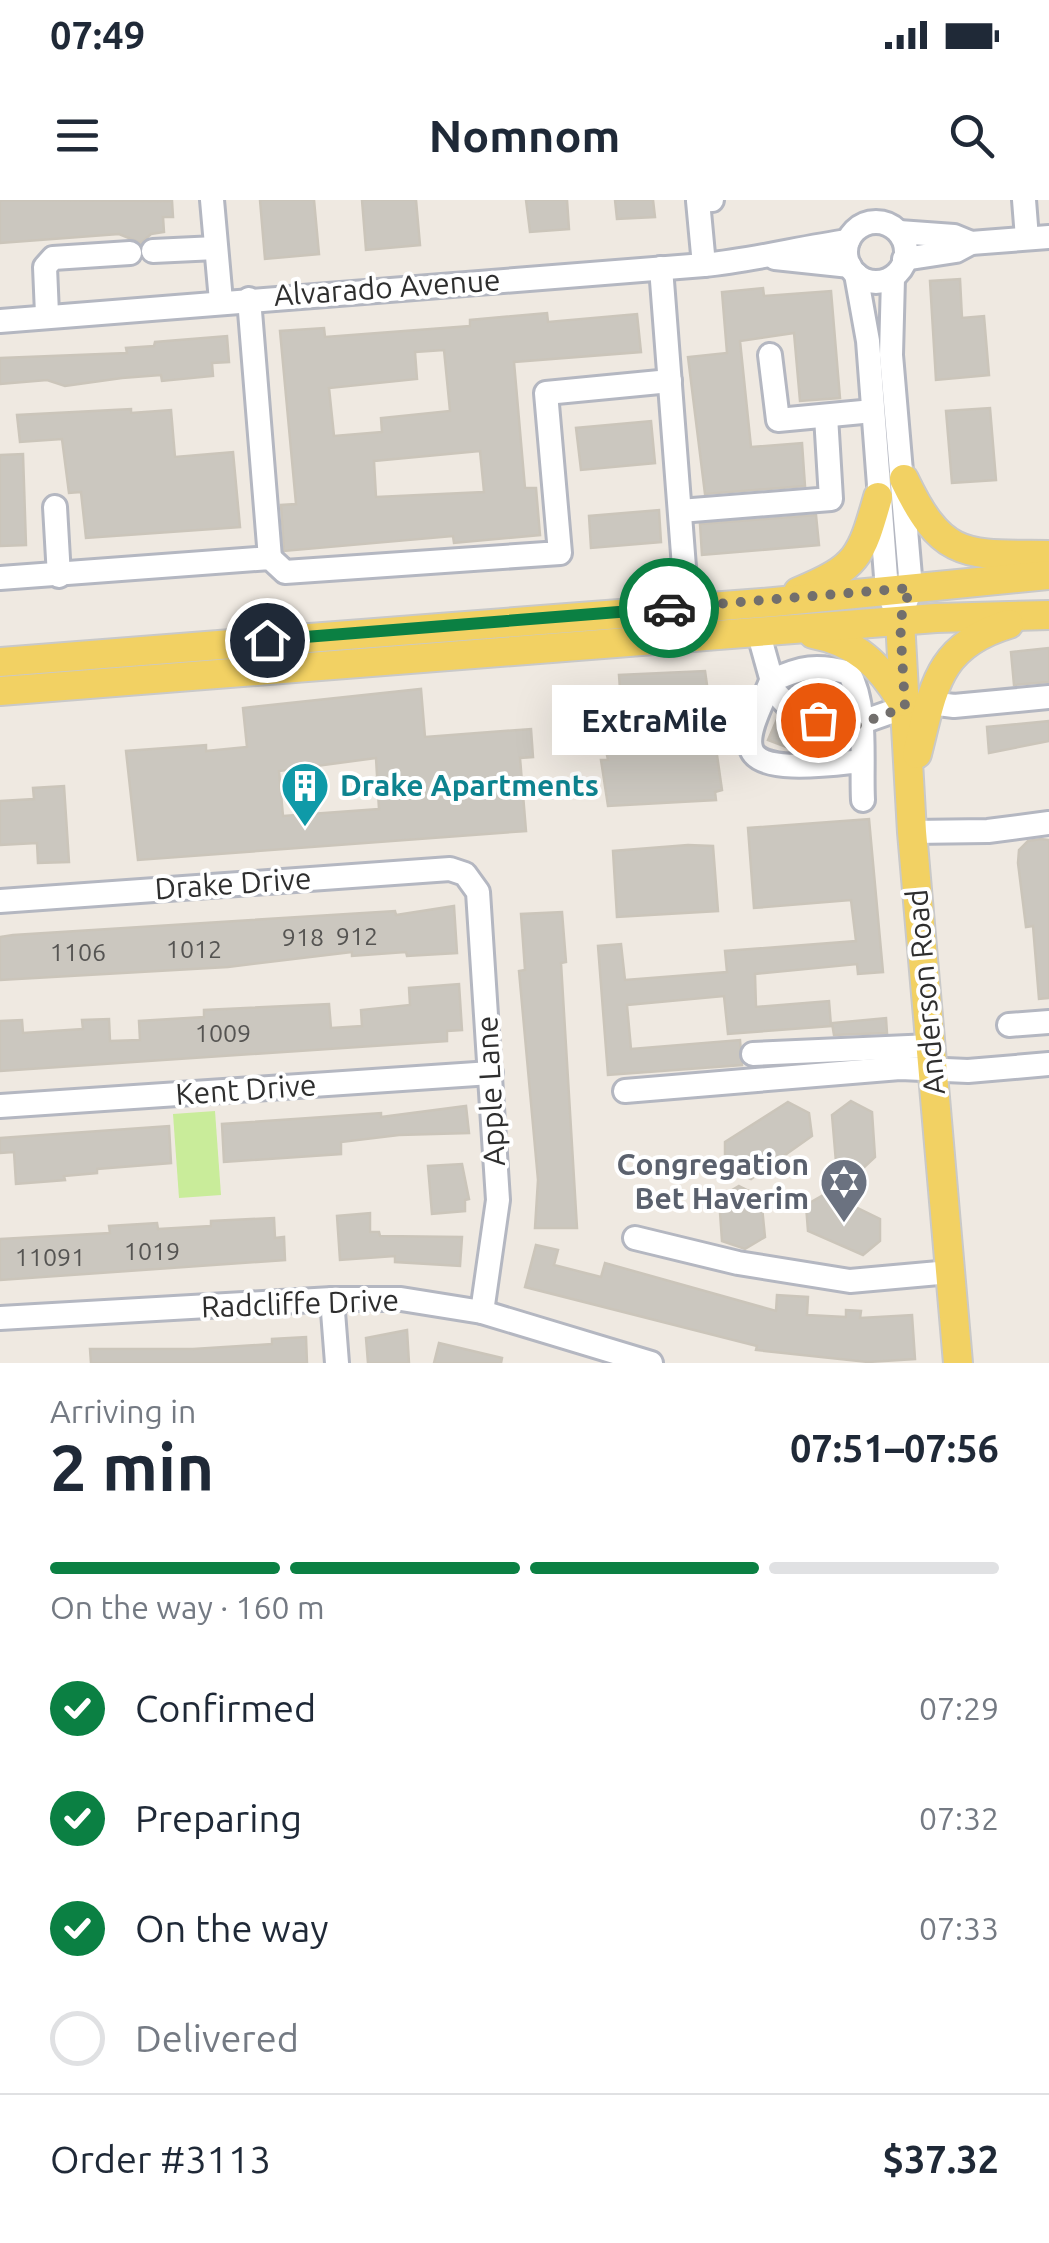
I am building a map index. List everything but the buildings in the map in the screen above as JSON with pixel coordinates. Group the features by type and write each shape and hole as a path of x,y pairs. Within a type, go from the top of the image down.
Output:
{"main road":[{"path":"904,479 925,519 956,548 1049,555"},
{"path":"774,602 856,561 870,534 878,497"},
{"path":"0,662 774,602 1049,574"},
{"path":"0,691 900,621 1043,615"},
{"path":"788,630 859,650 918,705 945,663 968,640 1043,615"},
{"name":"Anderson Road","path":"900,621 918,705 910,780 913,840 958,1363"}],"street":[{"path":"212,200 221,301"},
{"path":"704,265 698,201 712,200"},
{"path":"853,234 861,200"},
{"path":"899,268 971,243 1038,238 1024,200"},
{"path":"891,219 971,243"},
{"name":"Alvarado Avenue","path":"775,258 793,248 853,234 871,222 891,219"},
{"name":"Anderson Road","path":"891,219 899,268 891,354 904,479 900,621"},
{"name":"Anderson Road","path":"853,234 853,270 873,411 878,497 899,589"},
{"path":"47,314 45,268 53,258 216,248"},
{"name":"Alvarado Avenue","path":"0,321 47,314 775,258 794,264 853,270 874,282 899,268"},
{"path":"661,268 686,606"},
{"path":"248,299 270,558 285,572 560,553 546,394 670,380"},
{"path":"770,355 778,420 873,411"},
{"path":"680,511 831,499 826,416"},
{"path":"55,507 59,576"},
{"path":"0,578 270,558"},
{"path":"758,632 780,700 840,728 918,705 954,706 1049,696"},
{"path":"861,761 793,767 758,758 751,738 771,680 803,666 848,673 858,688 863,800"},
{"path":"913,840 966,842 976,829 1049,823"},
{"name":"Drake Drive","path":"0,901 440,869 465,874"},
{"name":"Apple Lane","path":"465,874 478,892 498,1200 482,1312"},
{"path":"1009,1025 1049,1022"},
{"path":"753,1054 932,1057 968,1071 1049,1064"},
{"path":"625,1091 932,1057"},
{"name":"Kent Drive","path":"0,1106 491,1074"},
{"path":"636,1238 850,1281 950,1272"},
{"path":"332,1299 337,1363"},
{"name":"Radcliffe Drive","path":"0,1318 332,1299 401,1300 482,1312 651,1363"}],"green space":[{"path":"215,1111 221,1195 179,1198 173,1114"}],"way so far":[{"path":"669,608 910,588 900,621 905,707 852,727 840,728 818,720"}],"place":[{"name":"ExtraMile","path":"818,720"},
{"name":"Drake Apartments","path":"305,828"},
{"name":"Congregation Bet Haverim","path":"844,1224"}],"route":[{"path":"267,640 669,608"}]}
